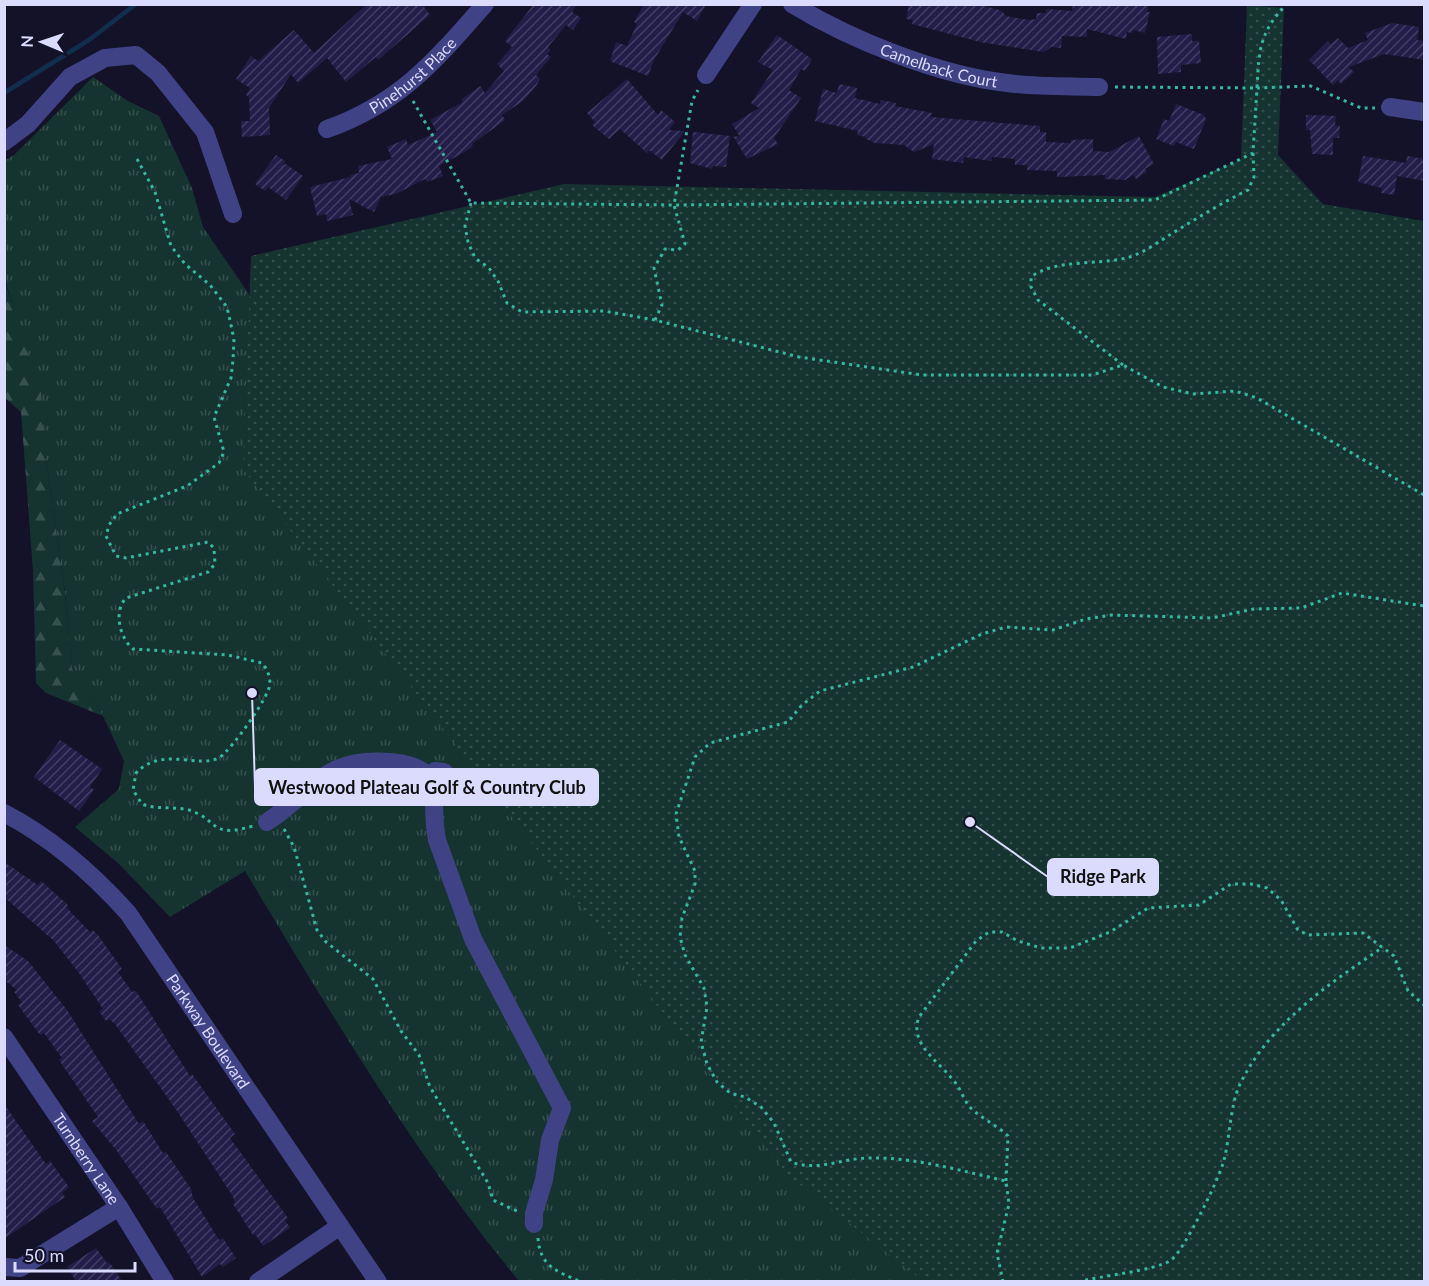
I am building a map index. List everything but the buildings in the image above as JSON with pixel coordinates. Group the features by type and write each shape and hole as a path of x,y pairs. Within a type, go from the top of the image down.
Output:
{"street":[{"name":"Pinehurst Place","path":"327,129 383,104 430,66 484,4"},
{"path":"706,75 753,4"},
{"name":"Camelback Court","path":"792,4 811,16 918,63 1006,83 1099,87"},
{"path":"4,142 28,124 70,76 105,58 136,55 158,73 205,132 233,214"},
{"path":"1390,107 1425,112"},
{"path":"267,822 310,786 340,766 363,761 401,763 431,774 438,840 473,939 562,1108 550,1140 544,1180 534,1213 534,1224"},
{"name":"Parkway Boulevard","path":"4,813 37,832 78,863 128,913 378,1281"},
{"name":"Turnberry Lane","path":"4,1037 119,1207 165,1281"},
{"path":"4,1268 20,1268 119,1207"},
{"path":"258,1281 340,1226"}],"path":[{"path":"1287,4 1264,31 1259,51 1252,153 1254,177 1248,190 1145,250 1125,258 1085,262 1038,272 1031,277 1031,287 1038,300 1123,365 1163,387 1193,393 1235,391 1257,398 1425,495"},
{"path":"655,320 662,305 654,268 665,249 678,250 685,244 674,205 692,101 706,75"},
{"path":"405,86 471,203 465,226 468,242 475,258 489,268 498,281 507,303 513,309 522,312 604,311 655,320 799,357 922,375 1092,375 1123,365"},
{"path":"1099,87 1311,86 1326,90 1361,108 1390,107"},
{"path":"471,203 674,205 1155,200 1252,153"},
{"path":"137,159 155,192 171,246 185,264 210,285 227,307 234,339 231,378 214,417 224,452 219,463 187,486 117,514 109,525 106,536 116,556 126,558 208,542 214,548 215,564 208,572 126,598 122,602 119,618 122,632 125,642 133,649 228,655 262,663 268,671 270,685 250,720 220,757 211,760 161,759 149,763 136,773 133,790 142,804 191,811 218,830 238,831 267,822 277,823 285,830 294,847 317,930 326,942 373,979 383,993 401,1031 418,1055 430,1087 488,1183 493,1200 518,1211 534,1224 538,1247 547,1266 581,1281"},
{"path":"1006,1181 924,1163 868,1158 804,1167 791,1162 774,1123 761,1107 745,1097 730,1093 717,1082 707,1064 701,1042 707,1007 704,988 685,955 680,937 682,918 695,884 695,871 679,837 676,814 695,756 710,743 788,722 802,705 820,691 913,667 982,634 1005,627 1053,630 1086,619 1112,615 1212,618 1254,609 1301,608 1322,598 1342,593 1425,606"},
{"path":"1003,1281 997,1253 1009,1204 1006,1181 1008,1136 997,1124 969,1107 957,1084 918,1039 915,1028 919,1017 976,940 989,932 1002,932 1018,941 1041,948 1070,948 1110,932 1148,908 1199,905 1231,884 1251,884 1267,888 1281,900 1298,930 1308,935 1363,933 1394,956 1408,992 1425,1005"},
{"path":"1078,1281 1122,1274 1170,1261 1186,1240 1224,1163 1239,1086 1264,1045 1321,990 1383,947"}],"green space":[{"path":"1247,5 1284,8 1278,155 1323,204 1424,221 1424,1281 923,1281 788,1175 243,469 251,256 564,184 1155,197 1241,159"},
{"path":"93,77 128,101 159,116 192,188 203,227 923,1281 519,1281 444,1183 374,1081 245,871 170,917 119,864 75,827 119,789 124,761 103,716 72,670 65,592 46,460 18,325 5,279 4,161 14,155"},
{"path":"4,279 41,392 46,460 65,592 72,669 103,716 46,693 36,683 33,571 21,412 5,398"}],"waterway":[{"path":"4,93 89,40 136,4"}],"place":[{"name":"Westwood Plateau Golf & Country Club","path":"252,693"},
{"name":"Ridge Park","path":"970,822"}]}
